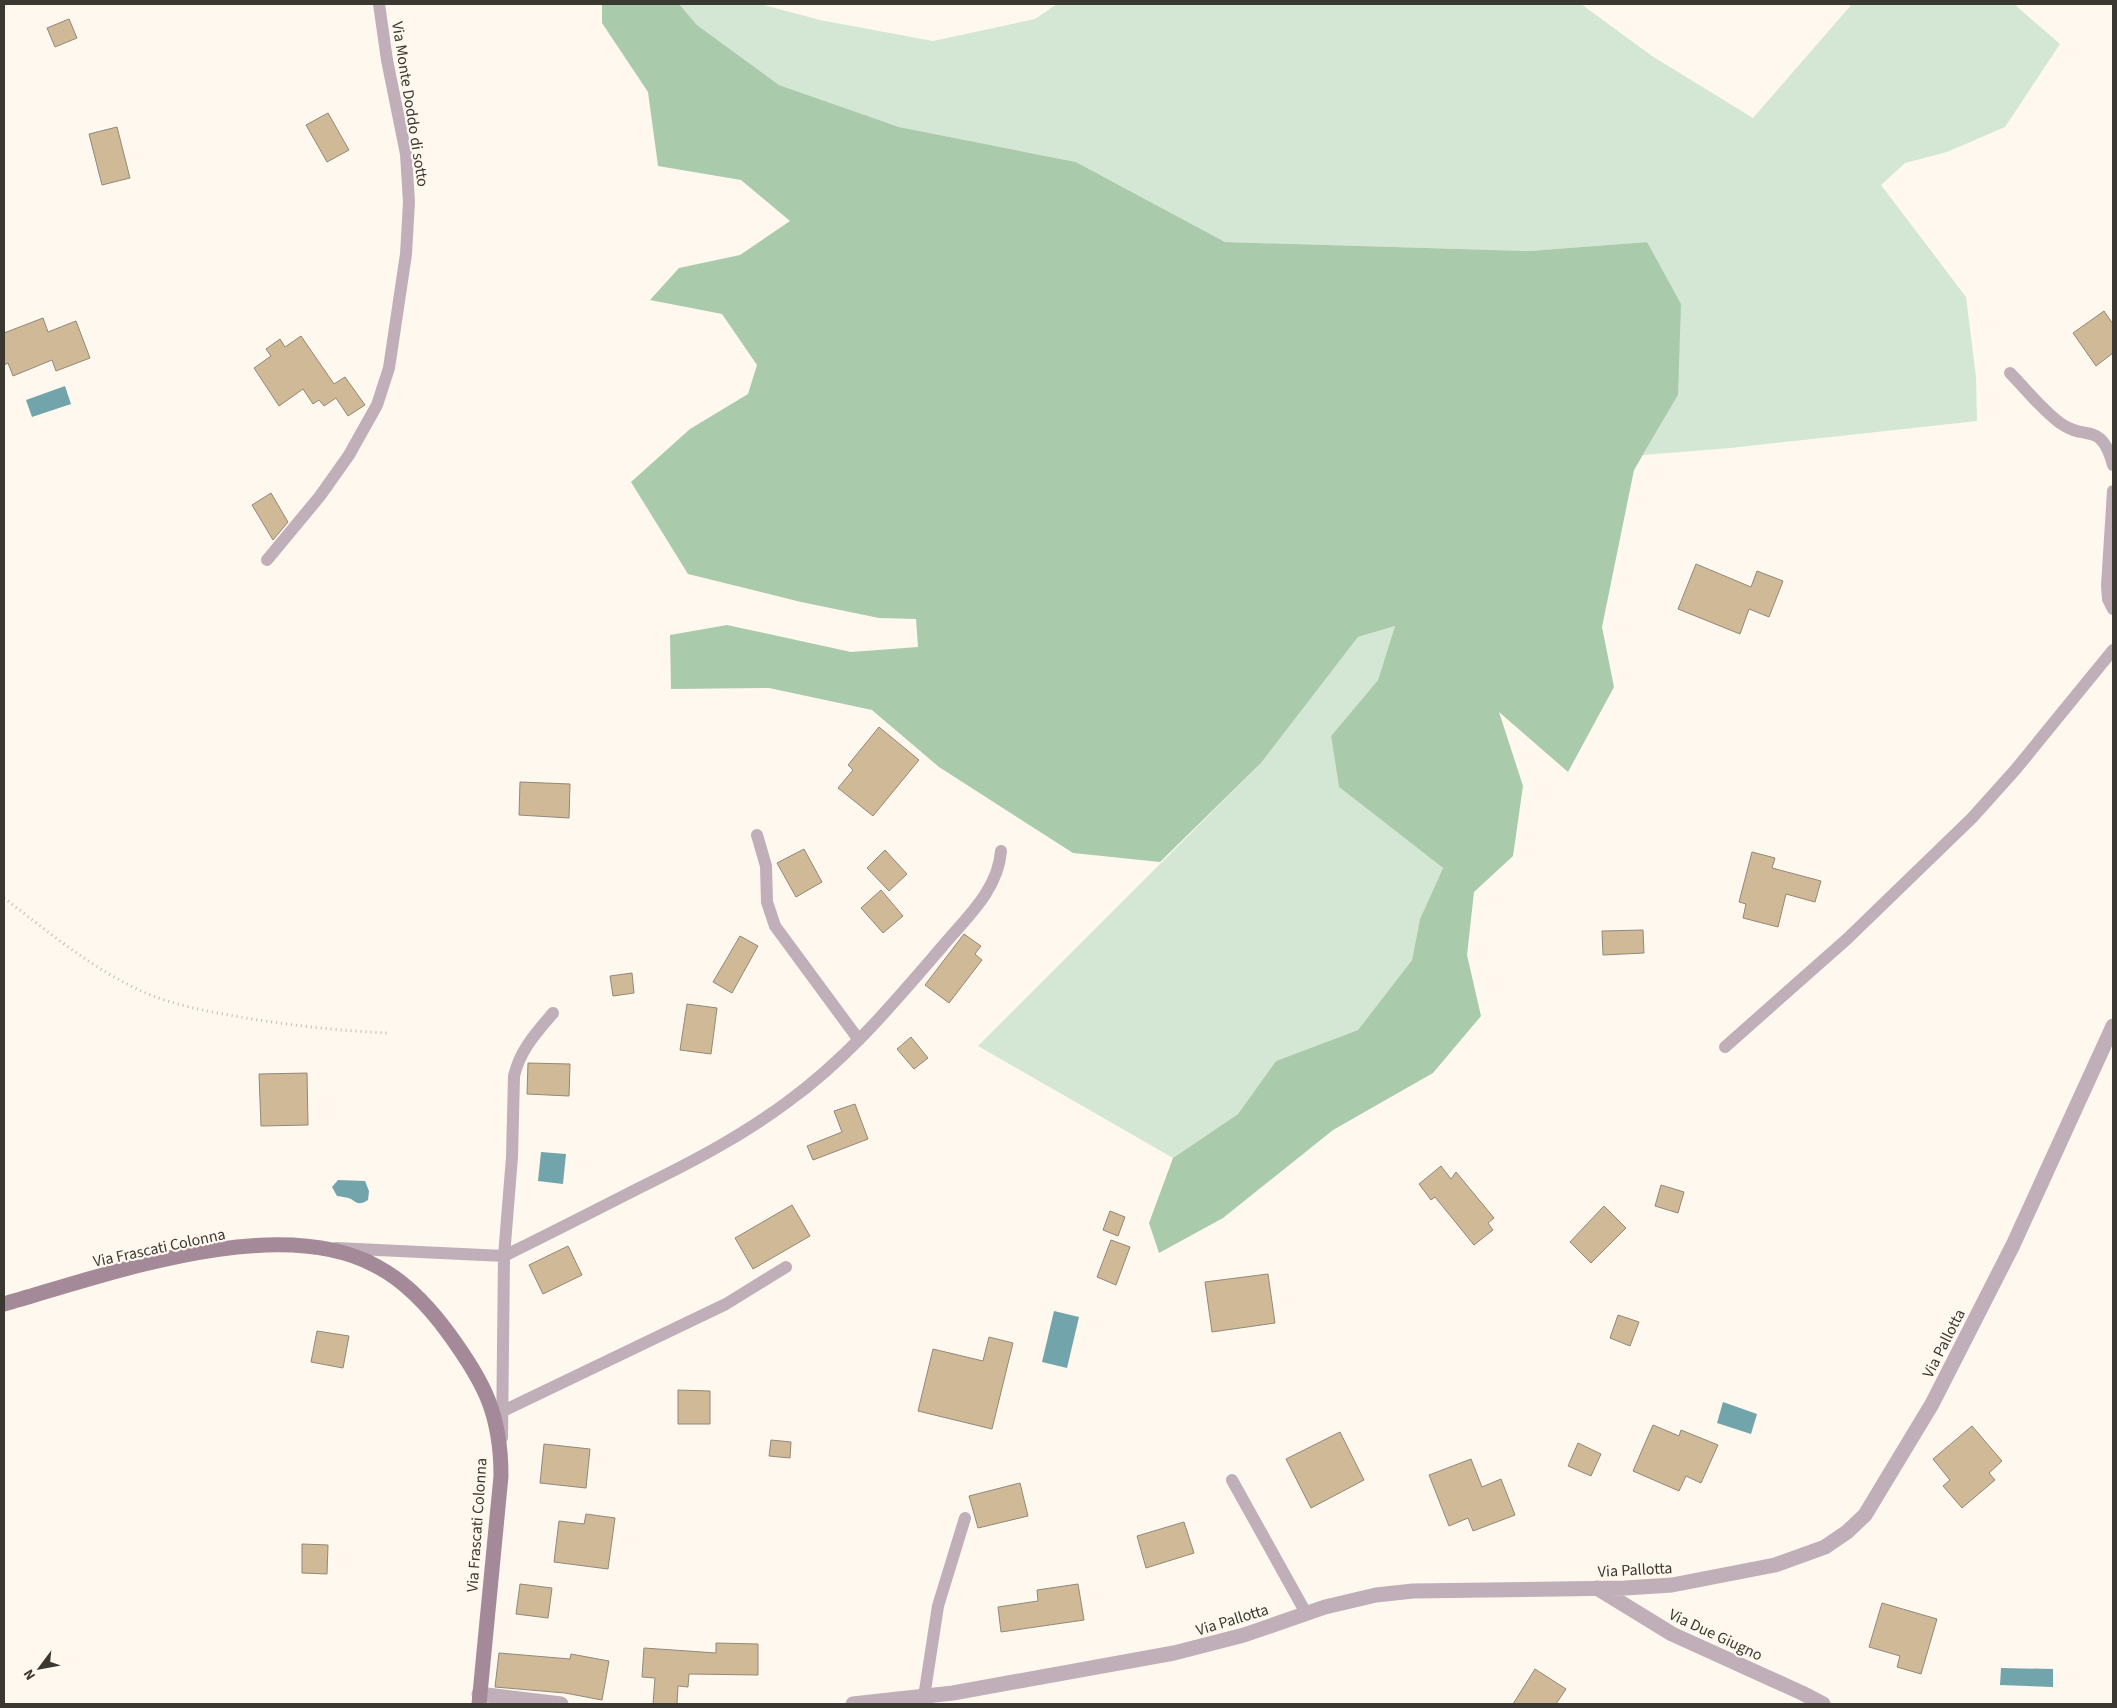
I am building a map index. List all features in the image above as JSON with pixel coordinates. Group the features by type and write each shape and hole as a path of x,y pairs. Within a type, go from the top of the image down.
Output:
{"street":[{"name":"Via Pallotta","path":"854,1704 924,1697 1010,1684 1192,1649 1244,1635 1306,1613 1363,1597 1400,1592 1640,1588 1687,1583 1775,1565 1825,1547 1840,1538 1860,1520 1870,1507 1932,1404 2013,1245 2113,1026"},
{"name":"Via Frascati Colonna","path":"4,1304 176,1258 222,1249 279,1245 339,1252 367,1261 396,1278 427,1307 472,1365 488,1394 499,1443 501,1476 479,1699"},
{"name":"Via Due Giugno","path":"1597,1588 1672,1634 1802,1693 1822,1704"},
{"path":"479,1699 561,1704"}],"lane":[{"name":"Via Monte Doddo di sotto","path":"267,560 320,496 349,454 377,405 389,368 406,254 410,202 406,154 386,60 379,4"},
{"path":"2010,373 2060,423 2074,430 2088,432 2099,438 2108,449 2113,465"},
{"path":"2113,491 2108,586 2108,599 2113,609"},
{"path":"1725,1047 1847,939 1972,818 2016,769 2113,650"},
{"path":"757,836 766,866 767,902 775,926 859,1040"},
{"path":"279,1245 504,1256 704,1156 745,1132 806,1088 859,1040 894,1003 989,890 999,867 1001,851"},
{"path":"501,1476 504,1256 512,1157 514,1076 517,1065 528,1043 553,1013"},
{"path":"503,1411 726,1304 786,1267"},
{"path":"1232,1480 1306,1613"},
{"path":"924,1697 938,1606 965,1518"}],"path":[{"path":"4,898 95,966 136,989 158,998 220,1014 330,1030 388,1033"}],"green space":[{"path":"602,4 679,4 697,25 779,85 899,127 1076,162 1225,242 1530,251 1647,242 1681,304 1678,395 1634,470 1602,627 1614,687 1568,772 1499,712 1523,786 1513,856 1474,892 1467,955 1481,1016 1433,1073 1333,1130 1223,1218 1159,1253 1149,1223 1173,1158 1238,1114 1276,1061 1358,1030 1412,960 1420,919 1443,868 1339,787 1331,736 1378,680 1395,626 1358,637 1261,763 1160,862 1073,853 939,767 872,710 769,688 671,689 670,635 727,625 851,652 918,647 916,619 879,618 801,602 688,574 631,482 690,429 748,394 757,365 722,314 650,300 679,268 740,255 790,221 741,180 658,166 648,92 602,23"},
{"path":"679,4 760,4 820,20 933,41 1035,19 1057,4 1581,4 1652,56 1753,118 1852,4 2014,4 2060,44 2005,127 1947,152 1905,163 1881,185 1966,297 1976,377 1977,421 1730,448 1643,455 1678,395 1647,242 1530,251 1225,242 1076,162 899,127 779,85 697,25"},
{"path":"1395,626 1378,680 1331,736 1339,787 1443,868 1420,919 1412,960 1358,1030 1276,1061 1238,1114 1173,1158 978,1046 1261,763 1358,637"}],"water":[{"path":"65,386 71,404 32,417 26,400"},
{"path":"541,1152 566,1154 563,1184 538,1181"},
{"path":"338,1180 365,1181 369,1191 368,1200 359,1203 349,1198 337,1196 332,1187"},
{"path":"1054,1311 1079,1317 1067,1368 1042,1362"},
{"path":"1723,1402 1757,1414 1751,1434 1717,1423"},
{"path":"2001,1668 2053,1669 2053,1687 2000,1685"}],"building":[{"path":"69,19 77,38 55,47 47,28"},
{"path":"328,113 349,150 327,162 306,125"},
{"path":"117,127 130,178 102,185 89,134"},
{"path":"2104,311 2113,324 2113,353 2096,366 2073,333"},
{"path":"43,318 48,332 76,321 90,358 56,371 52,360 13,376 8,363 4,365 4,333"},
{"path":"301,336 334,384 345,377 365,405 348,416 336,398 324,406 319,400 313,404 303,389 279,406 254,368 271,356 266,349 280,339 285,347"},
{"path":"271,493 288,522 273,540 252,505"},
{"path":"1696,564 1751,587 1757,571 1783,581 1769,617 1749,609 1740,634 1678,609"},
{"path":"879,727 919,760 873,816 838,788 853,770 848,765"},
{"path":"520,782 570,784 569,818 519,815"},
{"path":"804,849 822,882 796,897 777,863"},
{"path":"885,850 907,874 889,891 867,868"},
{"path":"1752,852 1775,858 1772,868 1821,881 1815,902 1786,894 1778,927 1743,918 1746,904 1739,902"},
{"path":"881,890 903,916 883,933 861,908"},
{"path":"1643,930 1644,953 1603,955 1602,931"},
{"path":"964,934 981,946 975,954 982,960 949,1003 925,985"},
{"path":"740,936 758,946 732,993 713,982"},
{"path":"632,973 634,993 613,996 610,976"},
{"path":"687,1004 717,1008 711,1054 680,1050"},
{"path":"911,1037 928,1058 914,1069 897,1049"},
{"path":"528,1063 570,1064 569,1096 527,1094"},
{"path":"307,1073 308,1125 261,1126 259,1074"},
{"path":"855,1104 868,1139 813,1160 807,1146 842,1132 834,1111"},
{"path":"1441,1166 1451,1179 1456,1172 1494,1218 1488,1223 1493,1230 1474,1245 1435,1197 1431,1200 1419,1184"},
{"path":"1661,1185 1684,1192 1678,1213 1655,1206"},
{"path":"792,1205 810,1236 753,1269 735,1238"},
{"path":"1604,1206 1626,1228 1591,1263 1570,1242"},
{"path":"1110,1211 1125,1217 1118,1236 1103,1230"},
{"path":"1111,1240 1130,1247 1116,1285 1097,1277"},
{"path":"568,1246 582,1275 543,1294 529,1265"},
{"path":"1268,1274 1275,1323 1212,1332 1205,1282"},
{"path":"1618,1315 1639,1322 1630,1346 1610,1338"},
{"path":"317,1331 349,1336 343,1368 311,1362"},
{"path":"989,1337 1013,1343 992,1429 918,1411 933,1349 983,1361"},
{"path":"678,1390 710,1391 710,1424 678,1424"},
{"path":"1653,1425 1679,1436 1681,1430 1718,1445 1701,1483 1686,1476 1679,1491 1633,1471"},
{"path":"1972,1426 2002,1461 1989,1473 1995,1480 1962,1508 1943,1486 1950,1480 1933,1459"},
{"path":"1340,1432 1364,1480 1311,1508 1286,1459"},
{"path":"771,1440 791,1442 790,1458 769,1456"},
{"path":"1578,1443 1601,1454 1591,1476 1568,1466"},
{"path":"544,1444 590,1449 586,1488 540,1483"},
{"path":"1471,1459 1482,1487 1501,1479 1515,1515 1473,1531 1468,1518 1449,1526 1429,1475"},
{"path":"1020,1483 1028,1516 978,1528 969,1496"},
{"path":"586,1514 615,1518 608,1569 554,1562 559,1521 584,1524"},
{"path":"1184,1522 1194,1553 1146,1568 1137,1536"},
{"path":"302,1544 328,1545 327,1574 302,1573"},
{"path":"520,1584 552,1588 548,1618 516,1614"},
{"path":"1078,1584 1084,1620 1001,1632 998,1607 1038,1601 1037,1590"},
{"path":"1882,1603 1937,1619 1921,1674 1897,1667 1900,1656 1869,1647"},
{"path":"716,1643 758,1644 758,1675 689,1674 688,1687 678,1686 677,1704 653,1704 655,1678 642,1677 644,1648 716,1653"},
{"path":"499,1653 570,1659 571,1654 609,1661 602,1700 565,1693 495,1687"},
{"path":"1535,1669 1566,1689 1556,1704 1513,1704"}]}
